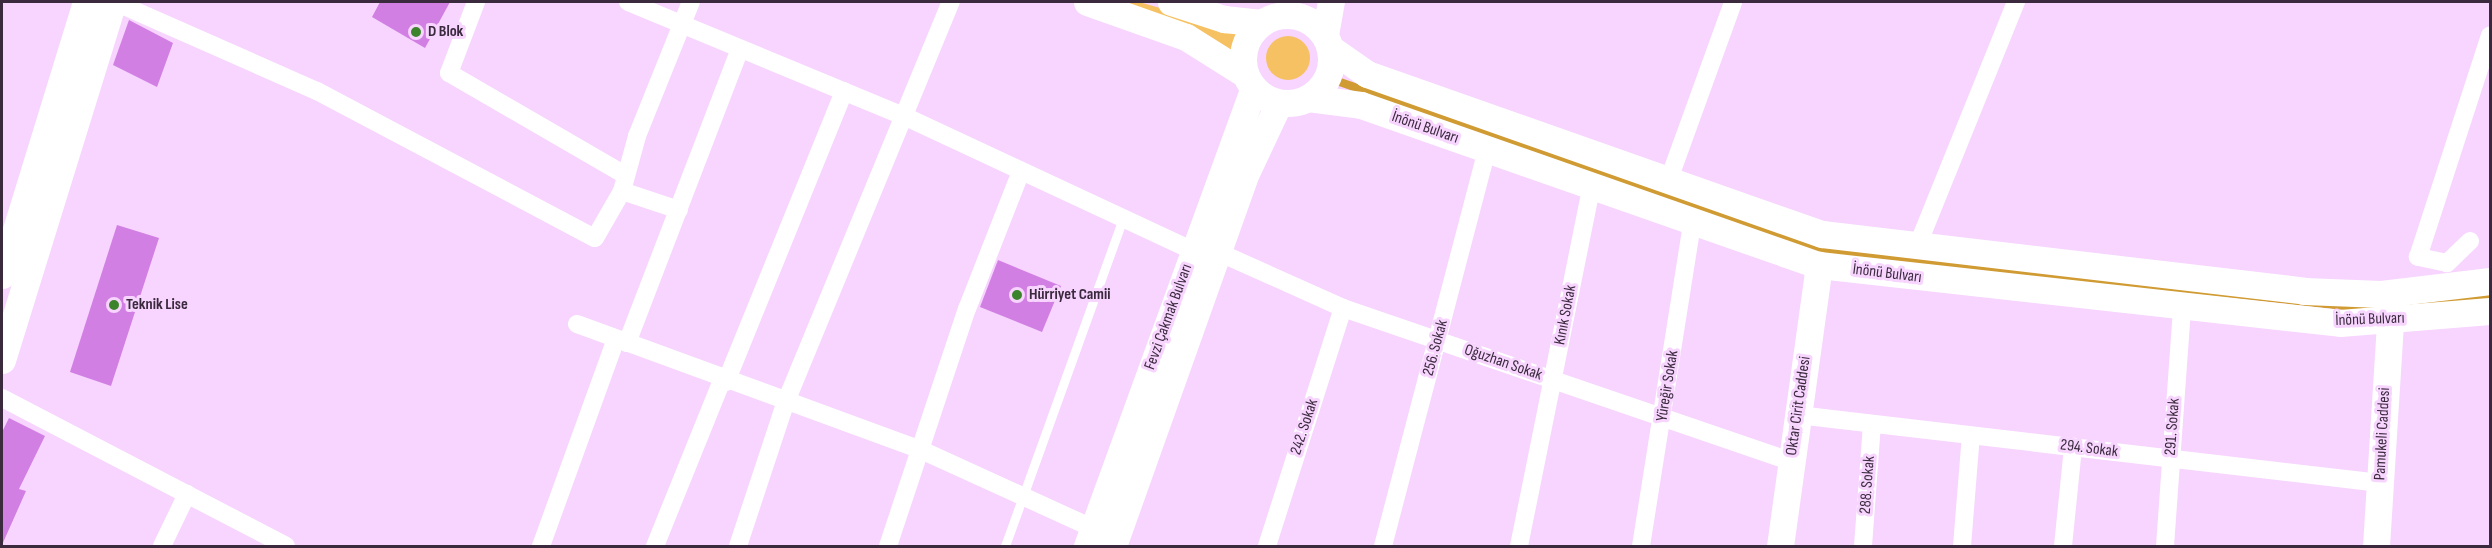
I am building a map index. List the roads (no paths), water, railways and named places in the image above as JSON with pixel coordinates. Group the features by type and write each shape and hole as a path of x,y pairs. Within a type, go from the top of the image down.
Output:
{"main road":[{"path":"2,275 86,2"},
{"path":"2,360 114,2"},
{"path":"1087,2 1186,36 1279,102 1308,98 1328,77 1327,42 1331,2"},
{"path":"1171,2 1224,19 1261,23"},
{"path":"1249,81 1245,46 1261,23 1292,8 1309,21 1327,42"},
{"name":"İnönü Bulvarı","path":"1327,42 1367,74 1798,228 1917,247 2349,294 2490,281"},
{"name":"Fevzi Çakmak Bulvarı","path":"1108,541 1206,251 1249,81"},
{"name":"İnönü Bulvarı","path":"1308,98 1361,105 1692,225 1819,265 2340,323 2390,322 2490,310"},
{"name":"Fevzi Çakmak Bulvarı","path":"1206,251 1279,102"},
{"name":"Oktar Cirit Caddesi","path":"1780,546 1819,265"},
{"name":"Pamukeli Caddesi","path":"2376,546 2390,322"}],"street":[{"path":"114,2 317,91 595,238 623,183 690,2"},
{"path":"476,2 449,73 623,183 679,210"},
{"name":"Oğuzhan Sokak","path":"628,2 906,117 1123,219 1343,308 1792,462"},
{"path":"738,546 785,404 906,117 951,2"},
{"path":"1668,182 1733,2"},
{"path":"1917,247 2016,2"},
{"path":"2470,241 2447,263 2418,257 2490,34"},
{"path":"547,545 622,341 679,210 740,49"},
{"path":"655,546 844,92"},
{"name":"256. Sokak","path":"1383,546 1439,342 1487,150"},
{"path":"888,546 919,449 1021,171"},
{"name":"Kınık Sokak","path":"1519,546 1591,189"},
{"name":"Yüreğir Sokak","path":"1641,546 1692,225"},
{"name":"291. Sokak","path":"2164,546 2182,307"},
{"name":"242. Sokak","path":"1267,546 1343,308"},
{"path":"577,324 785,404 919,449 1022,496 1108,541"},
{"path":"2,398 286,546"},
{"name":"294. Sokak","path":"1798,415 2380,483"},
{"name":"288. Sokak","path":"1863,546 1872,424"},
{"path":"1962,546 1971,435"},
{"path":"2063,546 2073,447"},
{"path":"162,546 187,494"}],"lane":[{"path":"1005,546 1123,219"}],"place":[{"name":"D Blok","path":"416,32"},
{"name":"Hürriyet Camii","path":"1017,295"},
{"name":"Teknik Lise","path":"114,305"}]}
